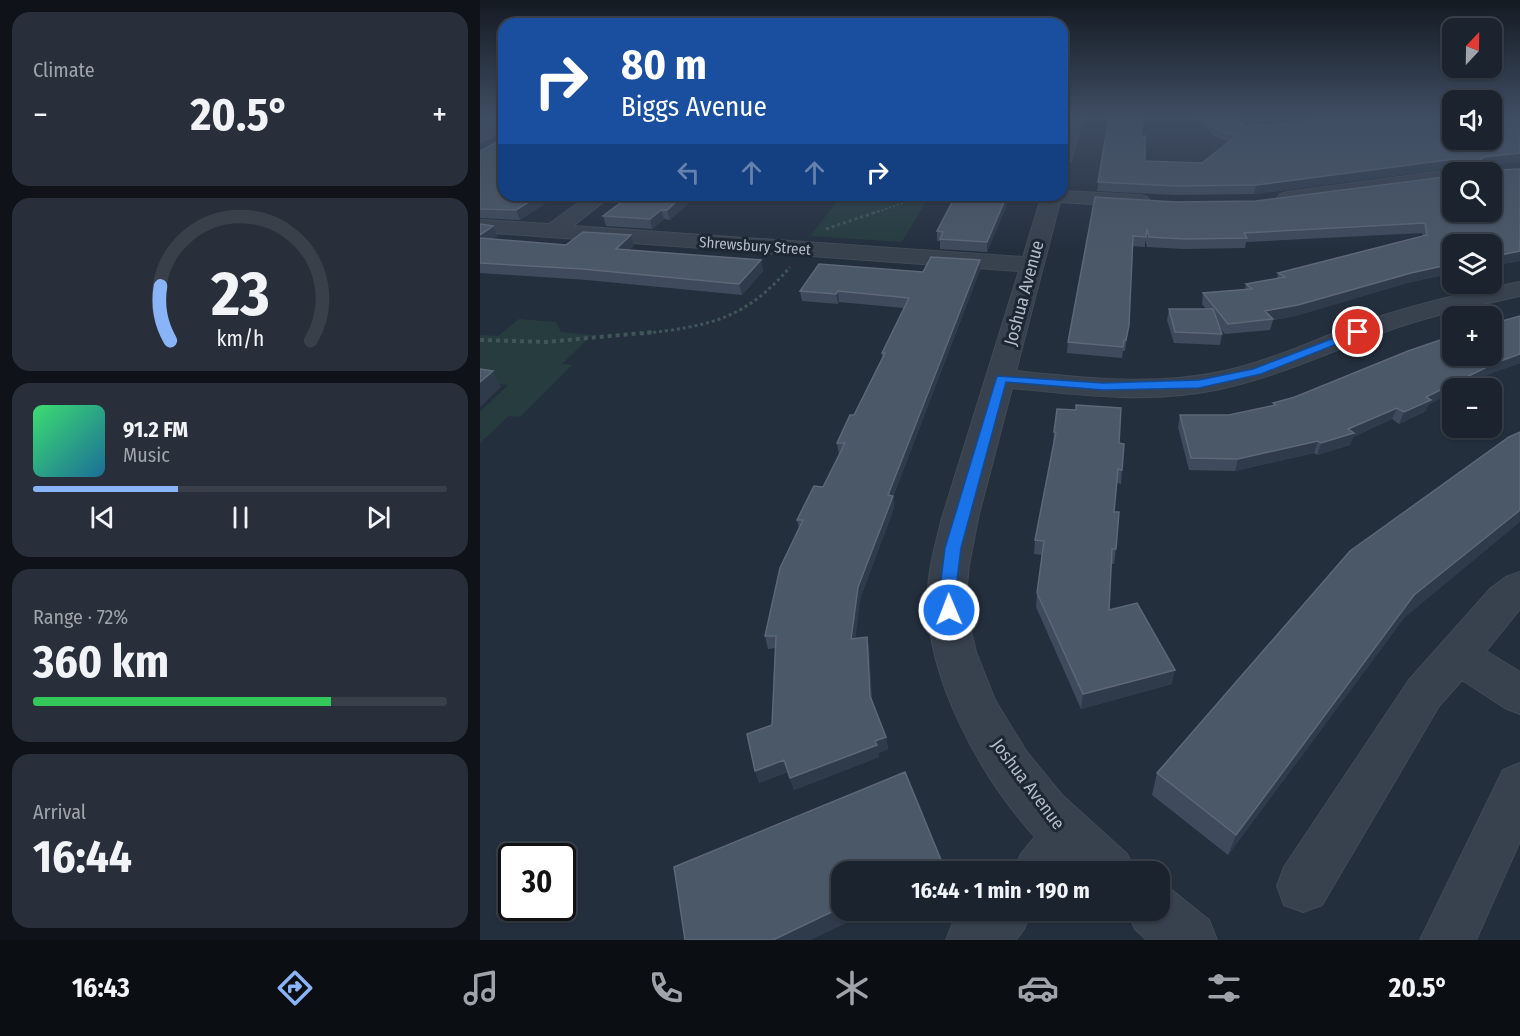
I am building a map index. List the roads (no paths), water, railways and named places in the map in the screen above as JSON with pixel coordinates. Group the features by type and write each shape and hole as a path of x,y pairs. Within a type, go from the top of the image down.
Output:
{"street":[{"path":"1268,201 1442,177"},
{"path":"1068,196 1157,202"},
{"path":"552,232 594,201"},
{"name":"Joshua Avenue","path":"1050,201 953,548 947,596 950,625 968,690 1000,751 1043,811 1054,854 1075,861"},
{"name":"Shrewsbury Street","path":"480,226 1031,265"},
{"path":"1001,378 1119,387 1177,386 1220,381 1257,371 1358,332 1464,300 1520,289"},
{"path":"1303,886 1424,693 1505,599 1520,587"},
{"path":"1458,655 1520,695"},
{"path":"1448,940 1520,786"},
{"path":"1167,921 1189,940"}]}
